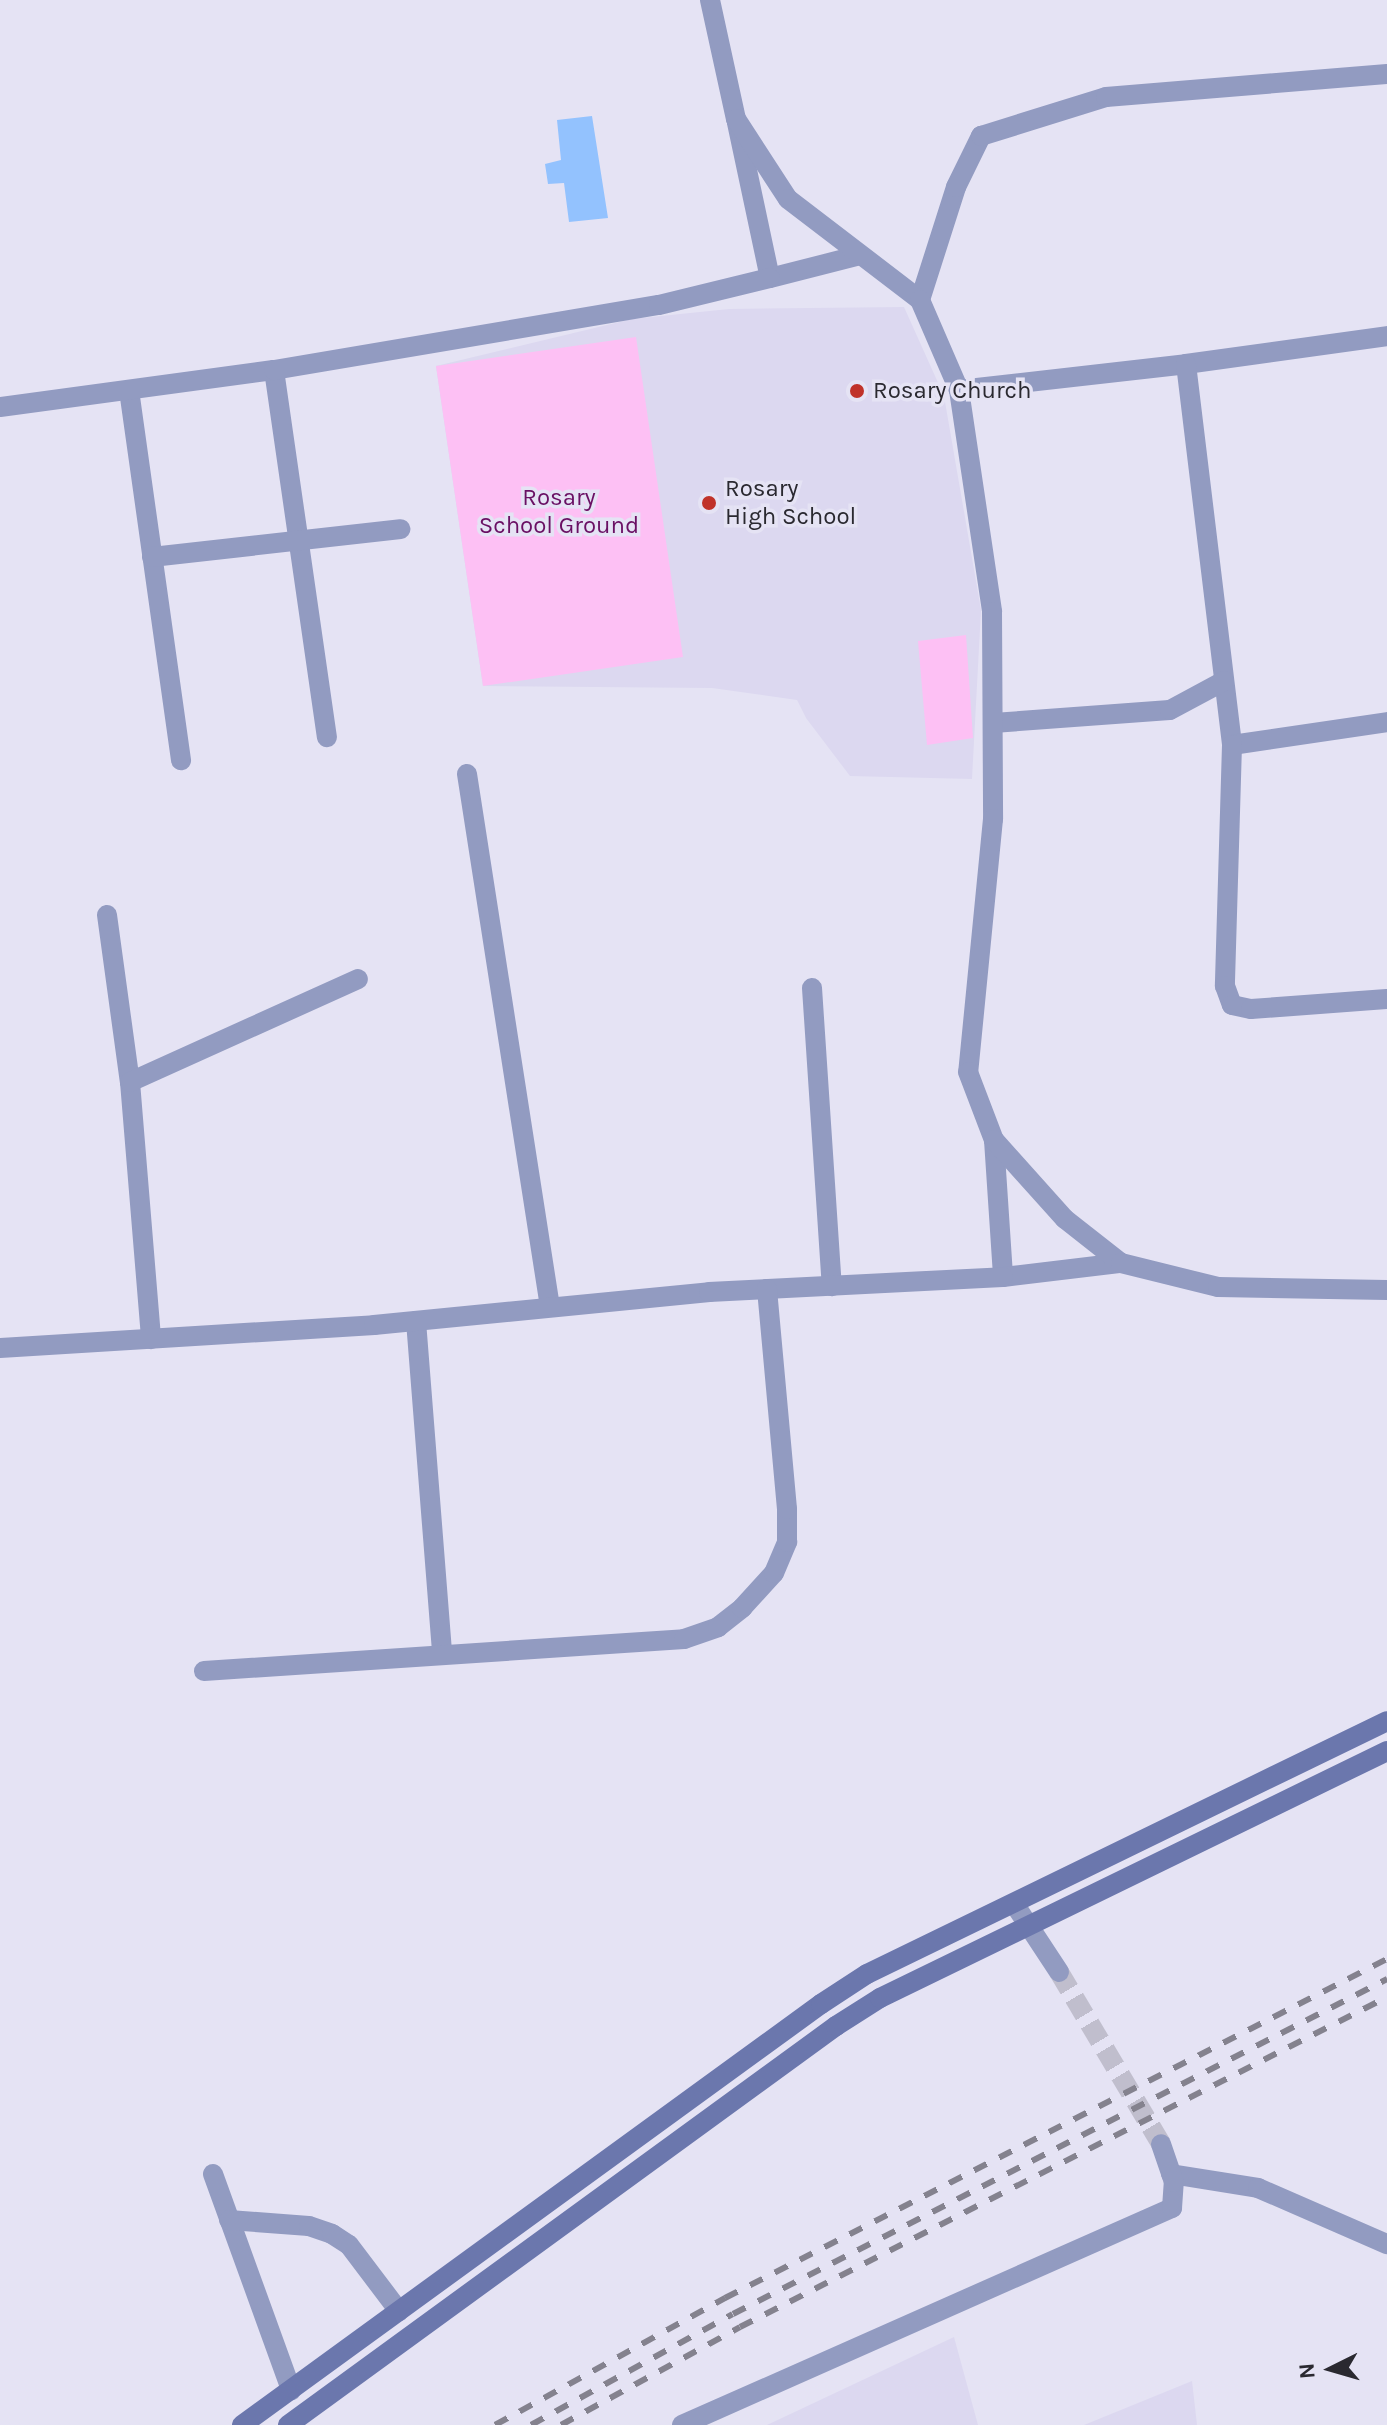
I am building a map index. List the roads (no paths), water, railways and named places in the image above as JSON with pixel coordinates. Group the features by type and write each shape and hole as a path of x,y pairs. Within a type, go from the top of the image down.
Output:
{"main road":[{"path":"242,2425 821,2004 928,1943 1015,1905 1387,1721"},
{"path":"288,2425 836,2026 928,1973 1030,1927 1387,1751"}],"street":[{"path":"710,0 770,278"},
{"path":"920,300 956,187 981,136 1106,97 1387,74"},
{"path":"736,119 788,199 920,300 959,390 992,609 993,819 968,1072 994,1140 1003,1277"},
{"path":"0,407 274,370 659,305 860,255"},
{"path":"959,390 1186,364 1387,336"},
{"path":"1186,364 1232,745 1225,986 1232,1005 1251,1009 1387,999"},
{"path":"274,370 327,737"},
{"path":"129,390 181,760"},
{"path":"152,557 400,529"},
{"path":"993,723 1170,710 1224,681"},
{"path":"1232,745 1387,722"},
{"path":"467,774 550,1307"},
{"path":"107,915 130,1082 151,1339"},
{"path":"130,1082 358,979"},
{"path":"812,988 832,1286"},
{"path":"994,1140 1065,1219 1121,1263"},
{"path":"0,1348 416,1321 767,1289 1003,1277 1121,1263 1218,1287 1291,1291 1387,1290"},
{"path":"204,1671 684,1639 718,1627 742,1608 774,1573 787,1542 787,1509 767,1289"},
{"path":"416,1321 442,1655"},
{"path":"1015,1905 1059,1972"},
{"path":"682,2425 1172,2208 1174,2182 1161,2144"},
{"path":"213,2174 291,2390"},
{"path":"1171,2174 1258,2188 1387,2244"},
{"path":"229,2220 293,2224 332,2234 354,2251 399,2311"}],"water":[{"path":"592,116 608,218 569,222 564,183 548,184 545,164 561,160 557,120"}],"tunnel":[{"path":"1059,1972 1161,2144"}],"railway":[{"path":"495,2425 725,2298 1387,1959"},
{"path":"531,2425 733,2314 1387,1979"},
{"path":"561,2425 740,2327 1387,1997"}],"place":[{"name":"Rosary Church","path":"857,391"},
{"name":"Rosary High School","path":"709,503"}],"park label":[{"name":"Rosary School Ground","path":"559,512"}]}
